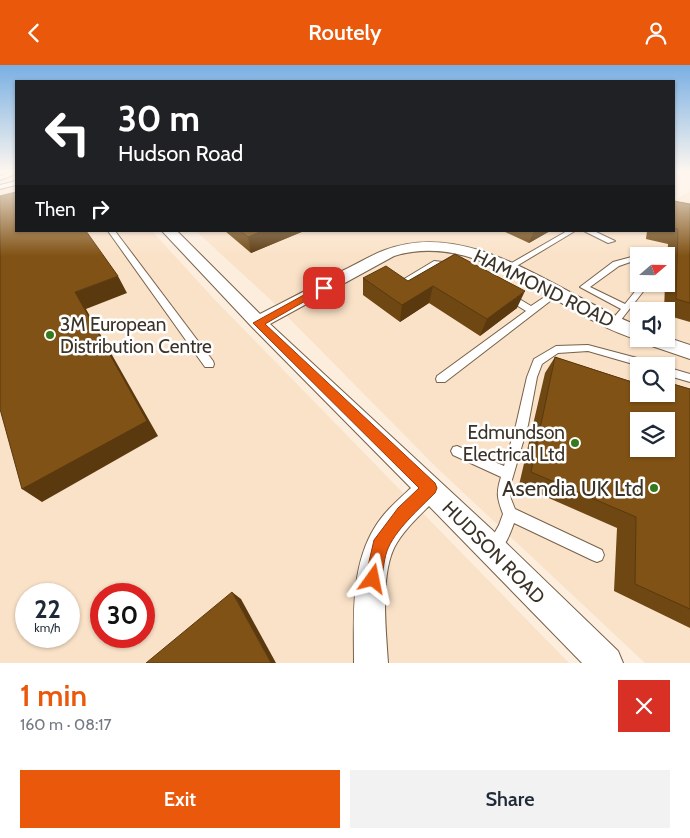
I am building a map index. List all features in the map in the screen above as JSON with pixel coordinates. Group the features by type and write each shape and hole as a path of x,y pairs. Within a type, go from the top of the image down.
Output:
{"street":[{"name":"HUDSON ROAD","path":"170,232 258,323 492,549 606,663"},
{"name":"HAMMOND ROAD","path":"258,323 389,253 406,247 424,244 461,247 481,254 614,323 630,329"},
{"path":"675,347 690,352"},
{"path":"370,663 370,596 380,546 404,513 429,488"}],"lane":[{"path":"112,232 209,364"},
{"path":"507,268 570,232"},
{"path":"590,232 610,241"},
{"path":"626,308 584,287 616,264 630,260"},
{"path":"402,282 438,263 450,264 463,271"},
{"path":"497,290 531,310"},
{"path":"441,379 555,293"},
{"path":"614,323 638,293"},
{"path":"492,549 505,529 510,514 504,499 503,490 532,377 538,362 556,350 588,348 630,360"},
{"path":"675,374 690,378"},
{"path":"457,451 508,474"},
{"path":"510,514 597,555"}],"shaded area":[{"path":"0,200 15,200 15,232 153,232 214,299 569,663 0,663"},
{"path":"675,200 690,200 690,663 645,663 435,466 272,301 197,232 675,232"}],"building":[{"name":"3M European Distribution Centre","path":"0,200 15,200 15,232 87,232 118,276 75,292 147,421 22,489 0,409"},
{"path":"675,201 690,204 690,303 676,299 678,229 675,228"},
{"path":"241,232 260,232 248,237"},
{"path":"455,254 525,291 487,319 433,286 402,305 363,278 386,266 408,281"},
{"path":"555,357 630,381 630,402 675,402 675,385 690,389 690,609 635,584 636,517 531,472"},
{"path":"232,592 271,663 146,663"}],"place":[{"name":"3M European Distribution Centre","path":"50,335"},
{"name":"Edmundson Electrical Ltd","path":"575,443"},
{"name":"Asendia UK Ltd","path":"654,488"}],"route":[{"path":"324,288 258,323 429,488 404,513 380,546 373,579"}]}
